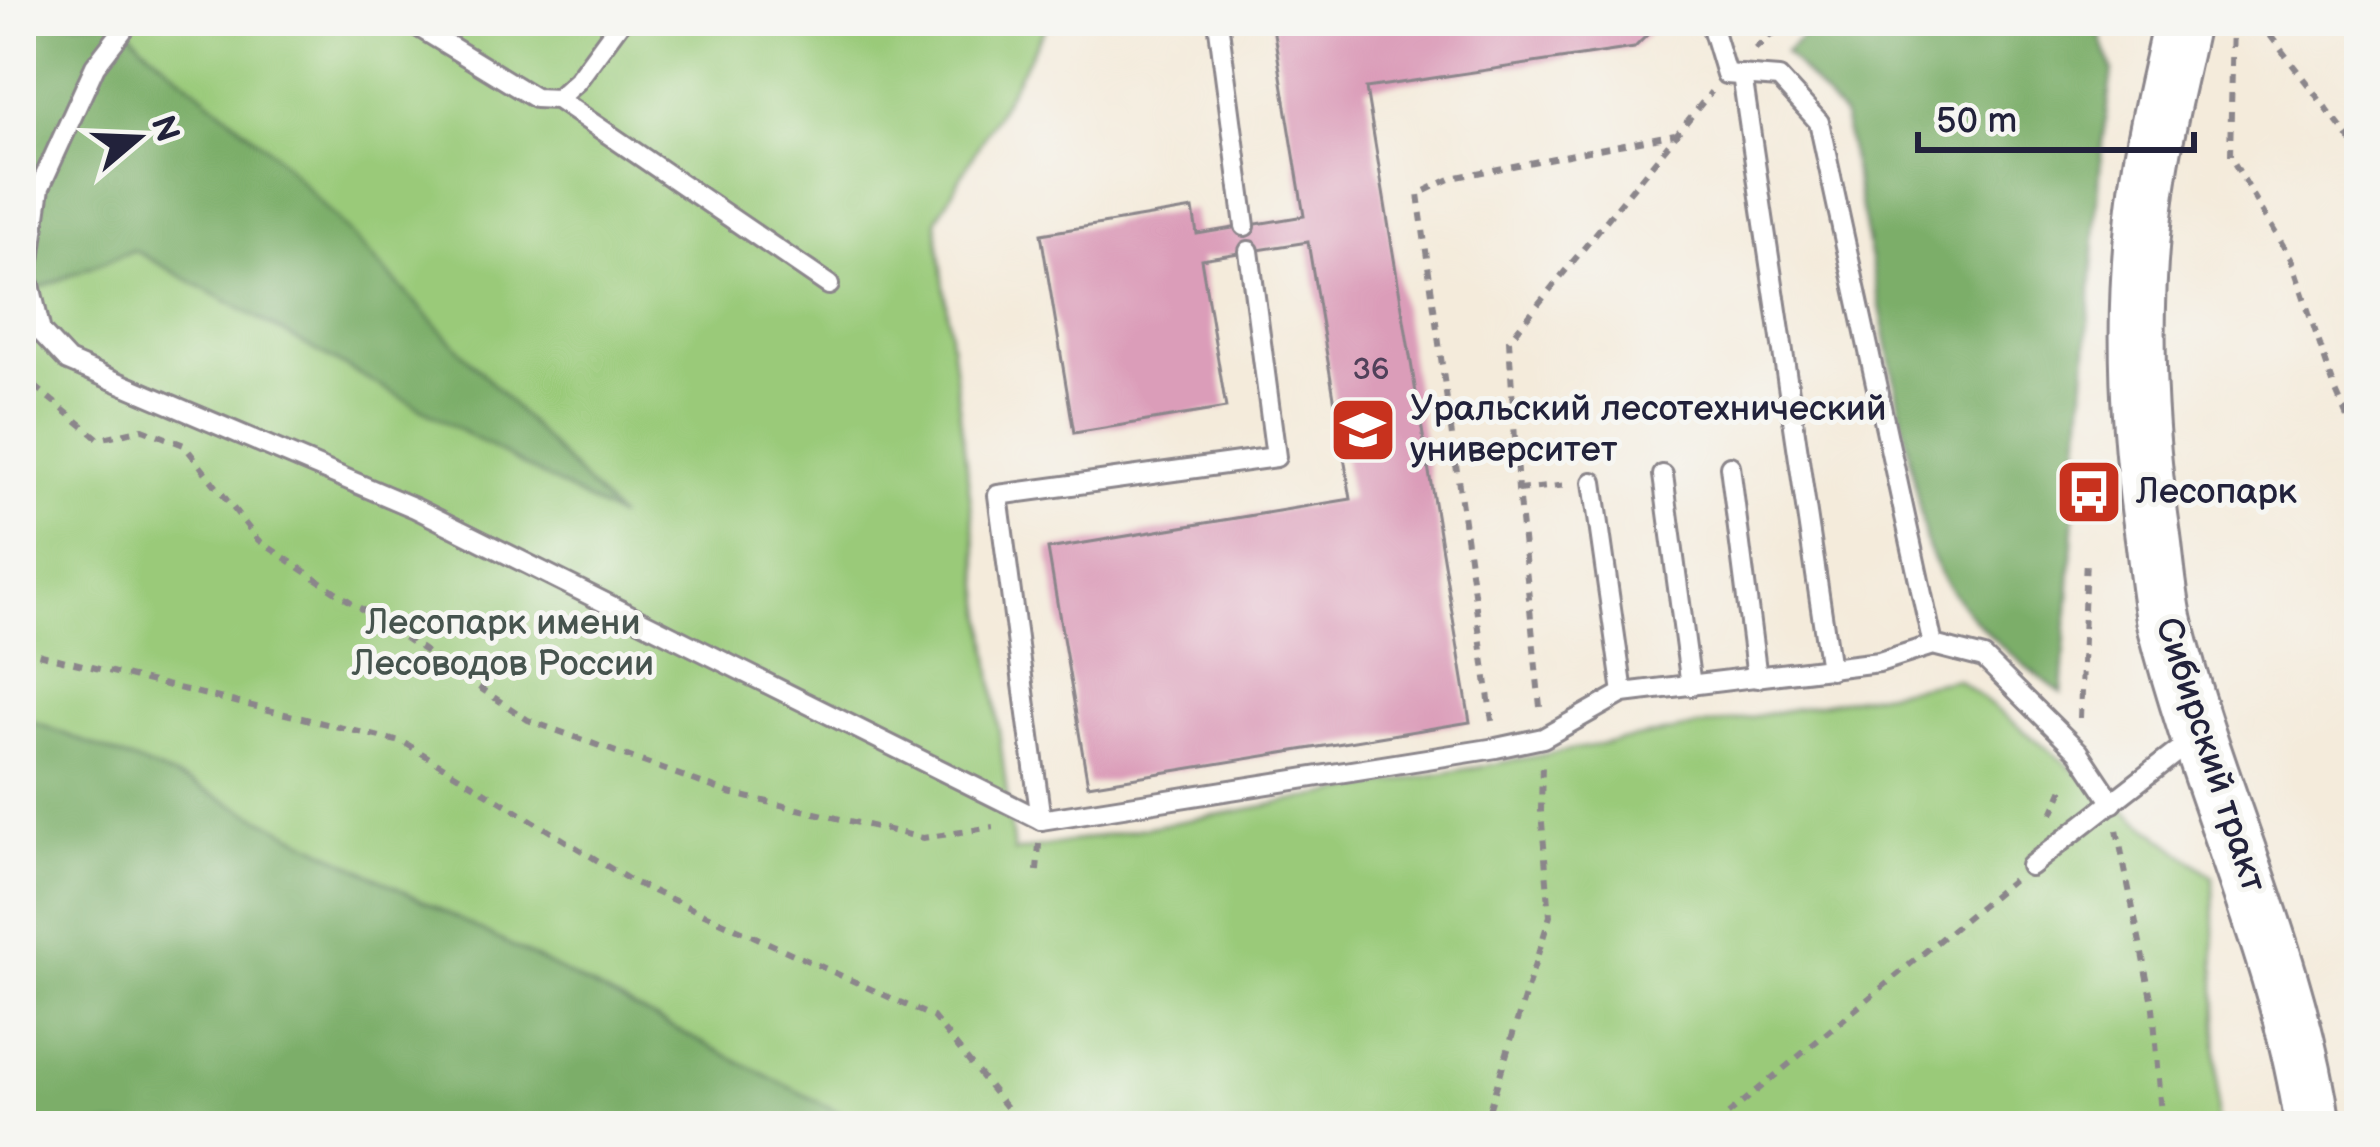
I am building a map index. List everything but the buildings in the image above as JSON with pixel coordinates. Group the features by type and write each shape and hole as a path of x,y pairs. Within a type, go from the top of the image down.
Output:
{"main road":[{"name":"Сибирский тракт","path":"2181,21 2151,167 2139,312 2138,404 2165,623 2198,736 2264,922 2306,1072 2313,1126"}],"lane":[{"path":"130,21 95,66 40,187 28,276 41,332 68,361 415,508 1041,820 1496,748 1543,738 1623,694 1830,670 1879,662 1934,645 1984,658 2079,752 2113,802"},
{"path":"400,21 417,26 535,98 556,99 829,285"},
{"path":"556,99 577,81 621,21"},
{"path":"1218,21 1245,226"},
{"path":"1710,21 1734,74 1830,670"},
{"path":"1734,74 1779,78 1820,122 1934,645"},
{"path":"1041,820 998,495 1276,458 1249,251"},
{"path":"1730,466 1757,678"},
{"path":"1664,475 1690,686"},
{"path":"1593,482 1623,694"},
{"path":"2030,866 2198,736"}],"path":[{"path":"1484,1126 1550,916 1541,812 1543,738 1518,490 1509,340 1677,134 1787,21"},
{"path":"2234,21 2230,156 2291,259 2334,387 2359,444"},
{"path":"2259,21 2359,152"},
{"path":"1496,748 1418,194 1452,178 1677,134"},
{"path":"21,375 99,439 142,429 184,445 258,540 528,720 729,793 923,838 1041,820"},
{"path":"1518,490 1593,482"},
{"path":"21,650 405,743 633,882 933,1017 1022,1126"},
{"path":"2113,802 2153,1008 2163,1126"},
{"path":"1714,1126 2030,866"},
{"path":"21,1122 33,1126"}],"green space":[{"name":"Лесопарк имени Лесоводов России","path":"21,21 1049,21 936,221 1014,852 1957,679 2213,877 2218,1126 21,1126"},
{"path":"21,21 121,21 143,45 274,153 619,518 134,250 21,295"},
{"path":"1820,21 2096,21 2112,71 2102,143 2062,693 2021,663 1967,611 1927,547 1843,116 1785,52"},
{"path":"21,717 193,784 866,1126 21,1126"}],"place":[{"name":"Уральский лесотехнический университет","path":"1363,430"},
{"name":"Лесопарк","path":"2089,492"}]}
